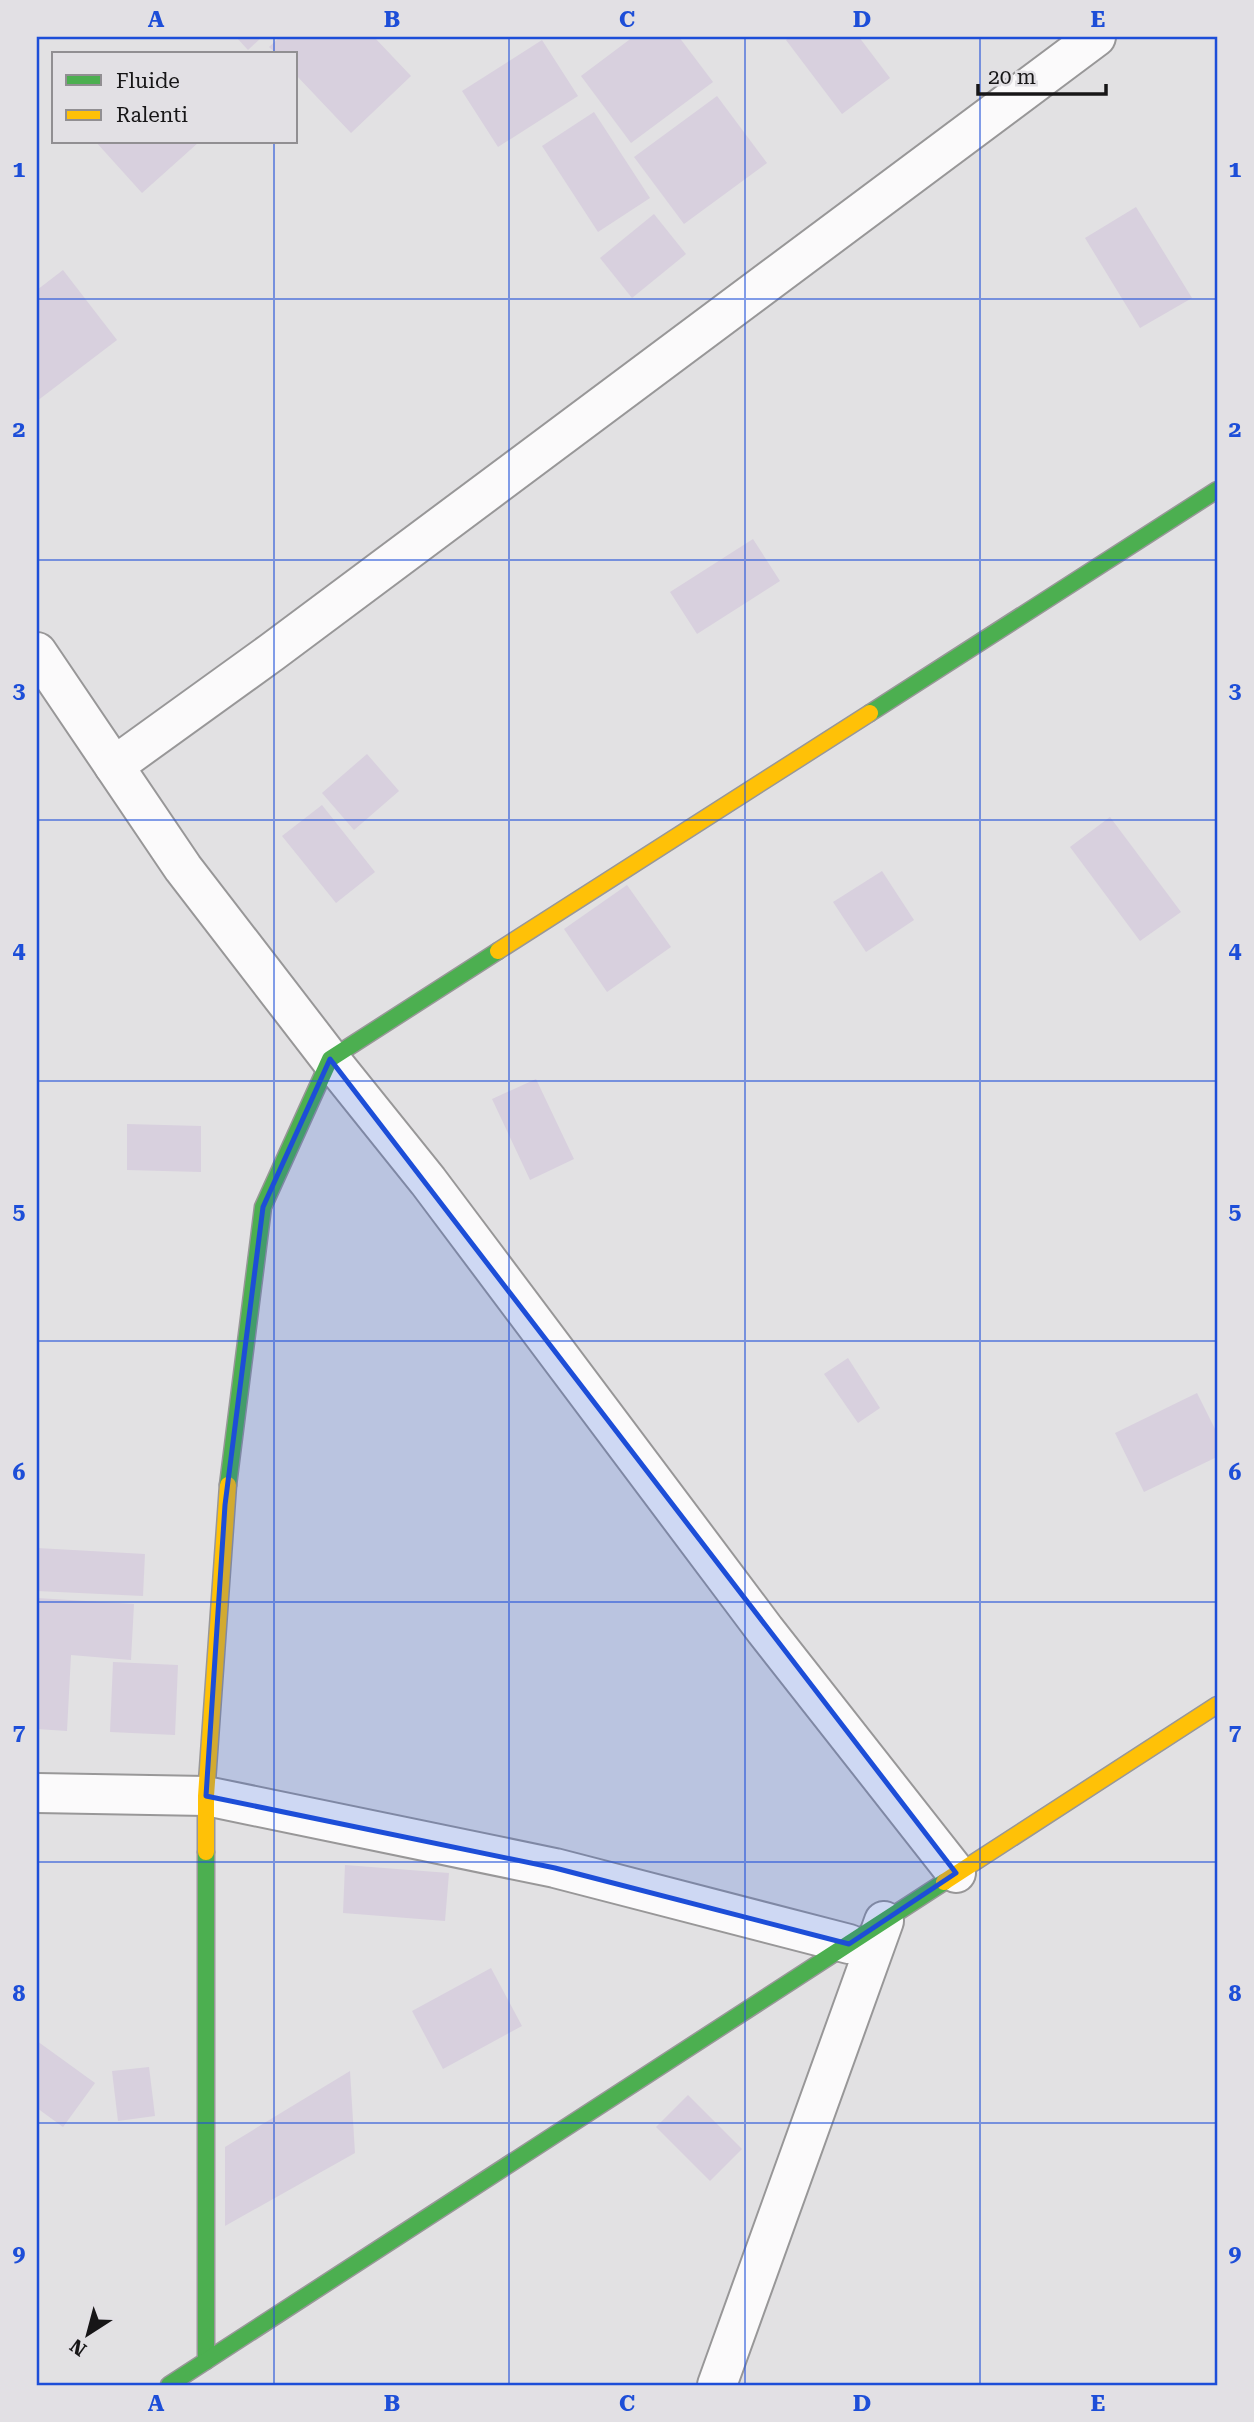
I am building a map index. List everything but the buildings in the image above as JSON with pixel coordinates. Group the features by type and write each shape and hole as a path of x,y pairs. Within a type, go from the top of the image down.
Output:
{"main road":[{"path":"206,2361 206,1796 225,1505 263,1207 330,1059 1217,489"},
{"path":"169,2385 1217,1705"}],"street":[{"path":"114,766 272,652 1096,37"},
{"path":"37,652 183,868 428,1181 765,1630 956,1873"},
{"path":"37,1793 206,1796 555,1868 849,1944"},
{"path":"717,2385 884,1921"}],"highlighted area":[{"path":"330,1059 956,1873 849,1944 555,1868 206,1796 225,1505 263,1207"}],"traffic: fast":[{"path":"870,713 1217,490"},
{"path":"228,1485 263,1207 330,1059 498,951"},
{"path":"206,1852 206,2361"},
{"path":"169,2385 944,1882"}],"traffic: slow":[{"path":"498,951 870,713"},
{"path":"206,1852 206,1796 228,1485"},
{"path":"944,1882 1217,1705"}]}
